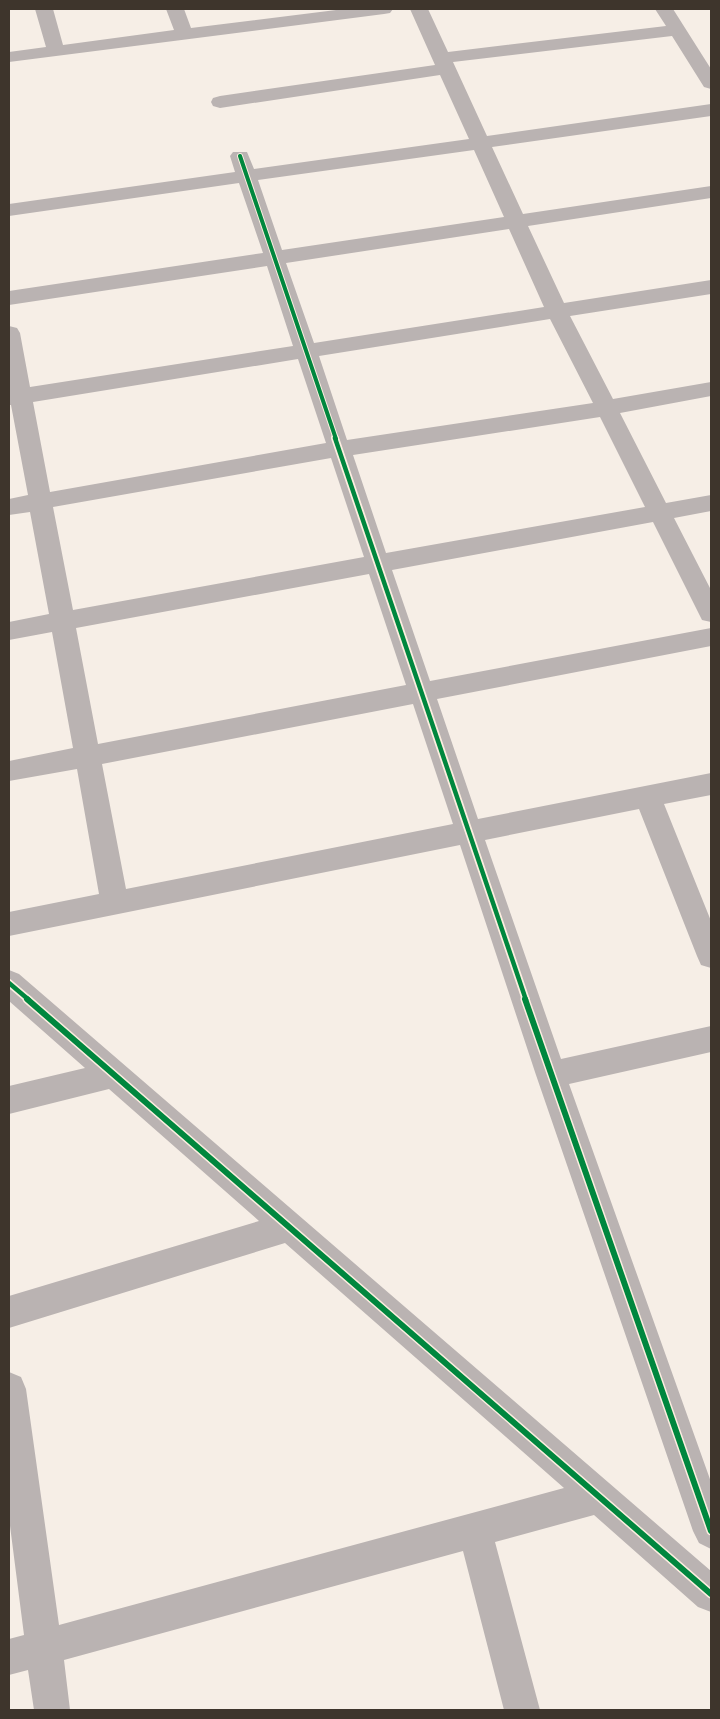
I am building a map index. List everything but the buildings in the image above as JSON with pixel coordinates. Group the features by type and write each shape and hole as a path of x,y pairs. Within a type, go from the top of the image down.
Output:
{"street":[{"path":"44,9 56,51"},
{"path":"175,9 185,35"},
{"path":"9,57 185,35 298,14 384,9"},
{"path":"419,9 478,142 558,313 711,613"},
{"path":"664,9 711,83"},
{"path":"220,102 444,64 678,30"},
{"path":"9,210 243,166 478,142 711,110"},
{"path":"243,166 551,1075 711,1531"},
{"path":"9,298 516,223 711,192"},
{"path":"15,397 558,313 711,287"},
{"path":"9,333 15,397 40,501 115,903"},
{"path":"9,506 339,449 606,408 711,389"},
{"path":"9,631 711,502"},
{"path":"9,771 711,637"},
{"path":"9,924 469,834 711,784"},
{"path":"648,797 711,956"},
{"path":"9,983 711,1594"},
{"path":"551,1075 711,1039"},
{"path":"9,1100 114,1074"},
{"path":"9,1312 289,1227"},
{"path":"9,1389 52,1710"},
{"path":"9,1657 599,1496"},
{"path":"475,1531 522,1710"}],"cycle path":[{"path":"240,156 551,1075 711,1531"},
{"path":"9,983 711,1594"}]}
